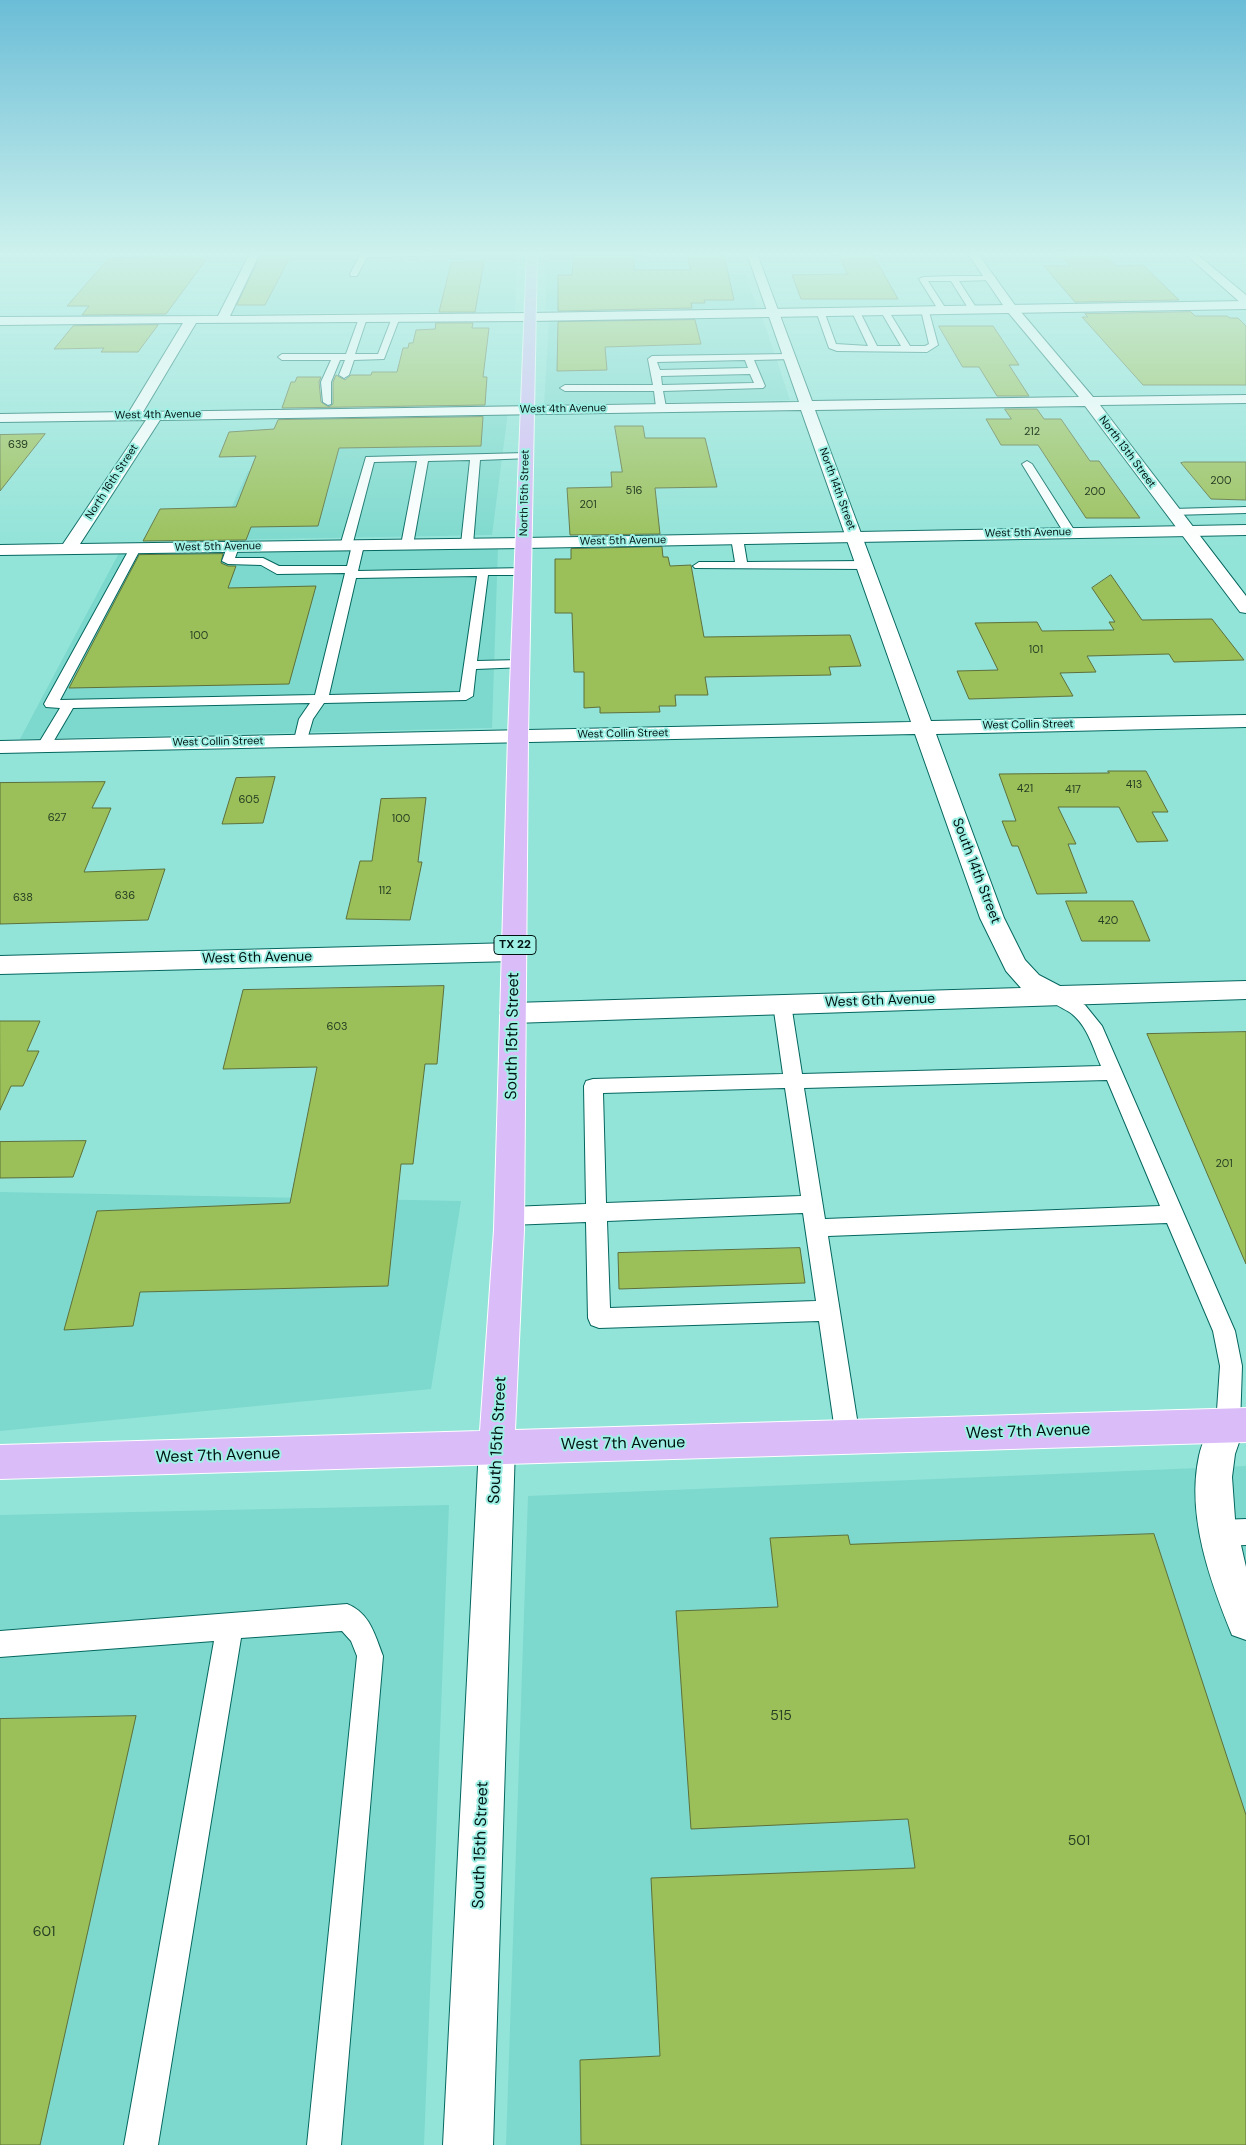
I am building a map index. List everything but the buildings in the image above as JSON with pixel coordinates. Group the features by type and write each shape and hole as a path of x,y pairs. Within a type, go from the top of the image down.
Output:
{"main road":[{"name":"North 15th Street","path":"518,736 529,351"},
{"name":"South 15th Street","path":"497,1447 510,1216 518,736"},
{"name":"West 7th Avenue","path":"0,1462 1237,1425"}],"street":[{"path":"134,416 173,351"},
{"name":"North 14th Street","path":"787,351 923,727"},
{"name":"North 13th Street","path":"1047,351 1089,401 1186,531 1245,604"},
{"name":"West 4th Avenue","path":"0,418 134,416 326,407 527,409 1246,399"},
{"name":"North 16th Street","path":"68,549 156,415"},
{"name":"West 5th Avenue","path":"0,550 352,546 1246,530"},
{"name":"West Collin Street","path":"0,747 1246,721"},
{"name":"South 14th Street","path":"923,727 992,918 1015,965 1030,981 1056,996"},
{"name":"West 6th Avenue","path":"0,965 514,952"},
{"name":"West 6th Avenue","path":"514,1013 1246,990"},
{"path":"1237,1425 1216,1456 1213,1479 1232,1533 1233,1588 1246,1621"},
{"name":"South 15th Street","path":"468,2145 497,1447"}],"lane":[{"path":"326,407 341,384 351,351"},
{"path":"282,357 381,357 383,351"},
{"path":"326,407 326,382 337,357"},
{"path":"565,388 760,386 748,357"},
{"path":"661,407 652,359 654,358 789,357"},
{"path":"656,373 754,371"},
{"path":"301,740 306,719 321,698 351,572 352,546 370,459 526,456"},
{"path":"467,544 476,457"},
{"path":"407,544 423,458"},
{"path":"1027,464 1070,532"},
{"path":"1172,512 1246,510"},
{"path":"737,538 742,566"},
{"path":"233,547 228,562 263,562 277,570 351,572 523,571"},
{"path":"135,548 52,704 466,696 483,572"},
{"path":"699,566 864,565"},
{"path":"470,665 520,664"},
{"path":"44,746 69,704"},
{"path":"1056,996 1078,1010 1092,1026 1114,1073 1224,1332 1231,1366 1237,1425"},
{"path":"782,1004 848,1438"},
{"path":"828,1311 598,1318 592,1086 1114,1073"},
{"path":"510,1216 812,1204"},
{"path":"816,1228 1174,1214"},
{"path":"0,1644 346,1617 361,1632 370,1656 324,2145"},
{"path":"141,2145 230,1626"}],"shaded area":[{"path":"547,351 774,351 790,400 544,405"},
{"path":"508,412 492,535 217,540 248,471 280,470 300,415"},
{"path":"498,547 492,728 20,739 119,553"},
{"path":"0,1192 461,1201 431,1389 0,1431"},
{"path":"1246,1466 1246,2145 506,2145 528,1496"},
{"path":"449,1505 424,2145 0,2145 0,1515"}]}
